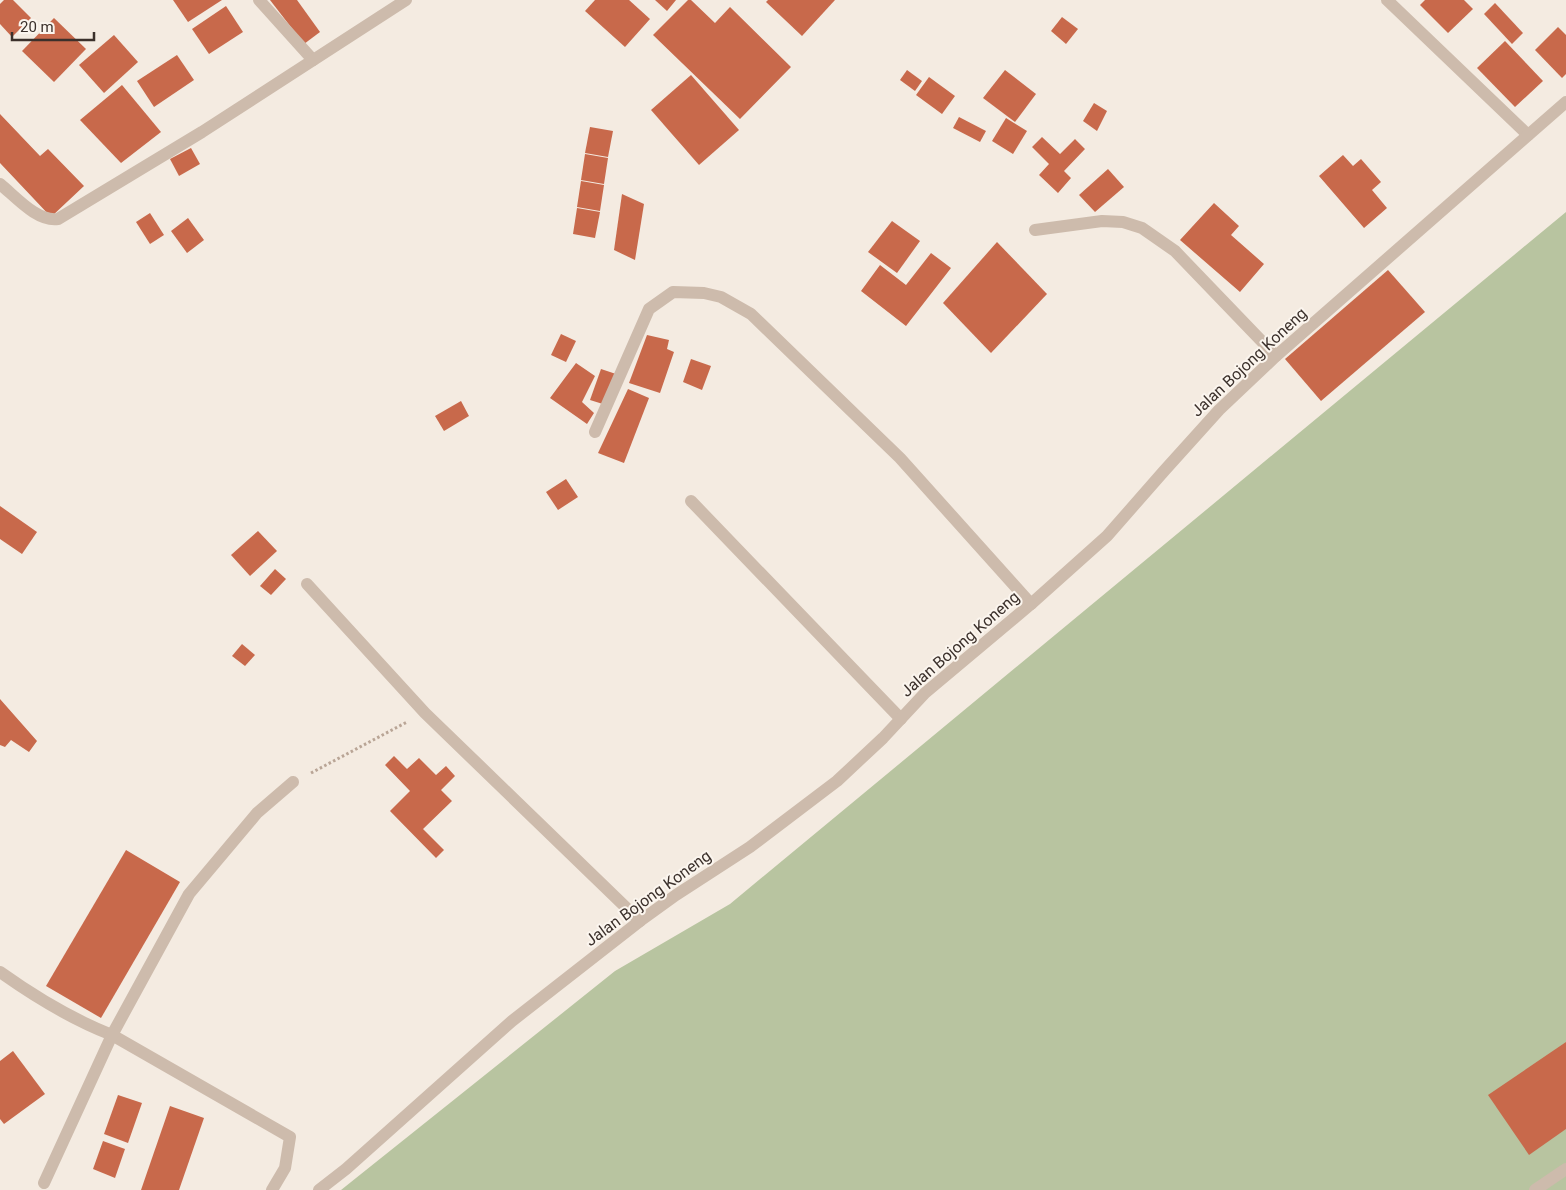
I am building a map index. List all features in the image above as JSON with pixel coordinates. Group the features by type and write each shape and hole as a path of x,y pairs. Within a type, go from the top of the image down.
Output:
{"street":[{"path":"260,0 313,60"},
{"path":"0,184 33,212 50,220 58,219 202,132 406,0"},
{"path":"1387,0 1528,135"},
{"name":"Jalan Bojong Koneng","path":"319,1190 346,1169 512,1022 640,921 750,847 837,781 884,738 925,693 1031,604 1107,536 1219,410 1276,356 1566,102"},
{"path":"1035,230 1102,221 1123,222 1142,228 1175,251 1276,356"},
{"path":"595,432 649,309 674,292 704,293 721,297 751,314 900,458 1031,604"},
{"path":"691,501 901,718"},
{"path":"307,584 425,713 640,921"},
{"path":"44,1184 112,1035 189,894 258,813 293,782"},
{"path":"0,972 83,1024 112,1035 290,1136 285,1168 272,1190"},
{"path":"1535,1190 1566,1169"}],"path":[{"path":"293,782 425,713"}],"green space":[{"path":"1566,212 1566,1190 341,1190 615,971 730,904"}],"building":[{"path":"4,0 13,0 31,18 12,37 0,24 0,4"},
{"path":"173,0 222,0 188,22"},
{"path":"270,0 297,0 320,32 304,44"},
{"path":"595,0 629,0 650,19 625,47 585,11"},
{"path":"655,0 676,0 667,11"},
{"path":"688,0 691,0 715,23 730,7 791,67 740,119 653,35"},
{"path":"768,0 835,0 802,36 766,2"},
{"path":"1425,0 1464,0 1473,9 1448,33 1420,5"},
{"path":"1495,3 1523,33 1512,44 1484,14"},
{"path":"226,6 243,32 209,54 192,29"},
{"path":"1062,17 1078,29 1066,44 1051,31"},
{"path":"54,18 86,49 54,82 22,51"},
{"path":"1558,27 1566,35 1566,74 1562,78 1535,50"},
{"path":"114,35 138,62 104,93 79,65"},
{"path":"1505,41 1543,81 1515,107 1477,68"},
{"path":"177,55 194,80 154,107 137,81"},
{"path":"907,70 922,81 915,91 900,80"},
{"path":"1005,70 1036,94 1015,122 983,98"},
{"path":"691,75 739,130 699,165 651,110"},
{"path":"929,77 955,96 942,114 916,95"},
{"path":"122,85 161,132 121,163 80,120"},
{"path":"1094,103 1107,111 1097,131 1083,121"},
{"path":"0,114 40,156 48,149 84,186 51,217 0,163"},
{"path":"959,117 986,131 980,142 953,128"},
{"path":"1006,118 1027,131 1013,154 992,141"},
{"path":"590,127 613,131 608,157 585,153"},
{"path":"1042,137 1060,154 1075,139 1085,149 1064,171 1071,178 1058,193 1039,175 1049,164 1032,147"},
{"path":"191,148 200,164 179,176 170,159"},
{"path":"585,154 608,158 604,184 581,180"},
{"path":"1343,155 1353,166 1361,159 1381,182 1372,190 1387,208 1364,228 1319,176"},
{"path":"1108,169 1124,187 1095,212 1079,195"},
{"path":"581,181 604,185 600,211 577,207"},
{"path":"622,194 644,204 635,260 614,250"},
{"path":"1214,203 1239,226 1231,235 1264,264 1240,292 1180,240"},
{"path":"577,208 600,212 595,238 573,234"},
{"path":"150,213 164,235 150,244 136,222"},
{"path":"188,218 204,240 187,253 171,231"},
{"path":"892,221 920,241 897,273 868,252"},
{"path":"997,242 1047,294 991,353 943,303"},
{"path":"931,253 951,268 906,326 861,291 880,265 906,285"},
{"path":"1388,270 1425,312 1321,401 1285,359"},
{"path":"561,334 576,341 566,362 551,355"},
{"path":"647,335 669,340 667,349 674,352 660,393 629,383"},
{"path":"691,359 711,366 702,390 683,382"},
{"path":"576,363 595,376 582,402 594,413 587,424 550,398"},
{"path":"601,369 619,375 606,405 590,400"},
{"path":"628,389 649,398 624,463 598,453"},
{"path":"461,401 469,416 444,431 435,416"},
{"path":"566,479 578,497 558,510 546,492"},
{"path":"0,506 37,532 22,554 0,539"},
{"path":"258,531 277,551 250,576 231,555"},
{"path":"275,569 286,579 271,595 260,586"},
{"path":"242,644 255,655 245,666 232,656"},
{"path":"0,699 37,741 29,752 11,740 5,747 0,745"},
{"path":"394,756 407,769 419,758 436,775 446,766 455,776 441,790 452,801 423,829 444,850 436,858 390,811 410,791 385,765"},
{"path":"126,850 180,882 101,1018 46,986"},
{"path":"1566,1042 1566,1129 1529,1155 1488,1095"},
{"path":"13,1051 45,1094 4,1124 0,1119 0,1061"},
{"path":"118,1095 142,1103 128,1143 104,1134"},
{"path":"170,1106 204,1118 179,1190 141,1190"},
{"path":"103,1141 125,1149 115,1178 93,1169"}]}
